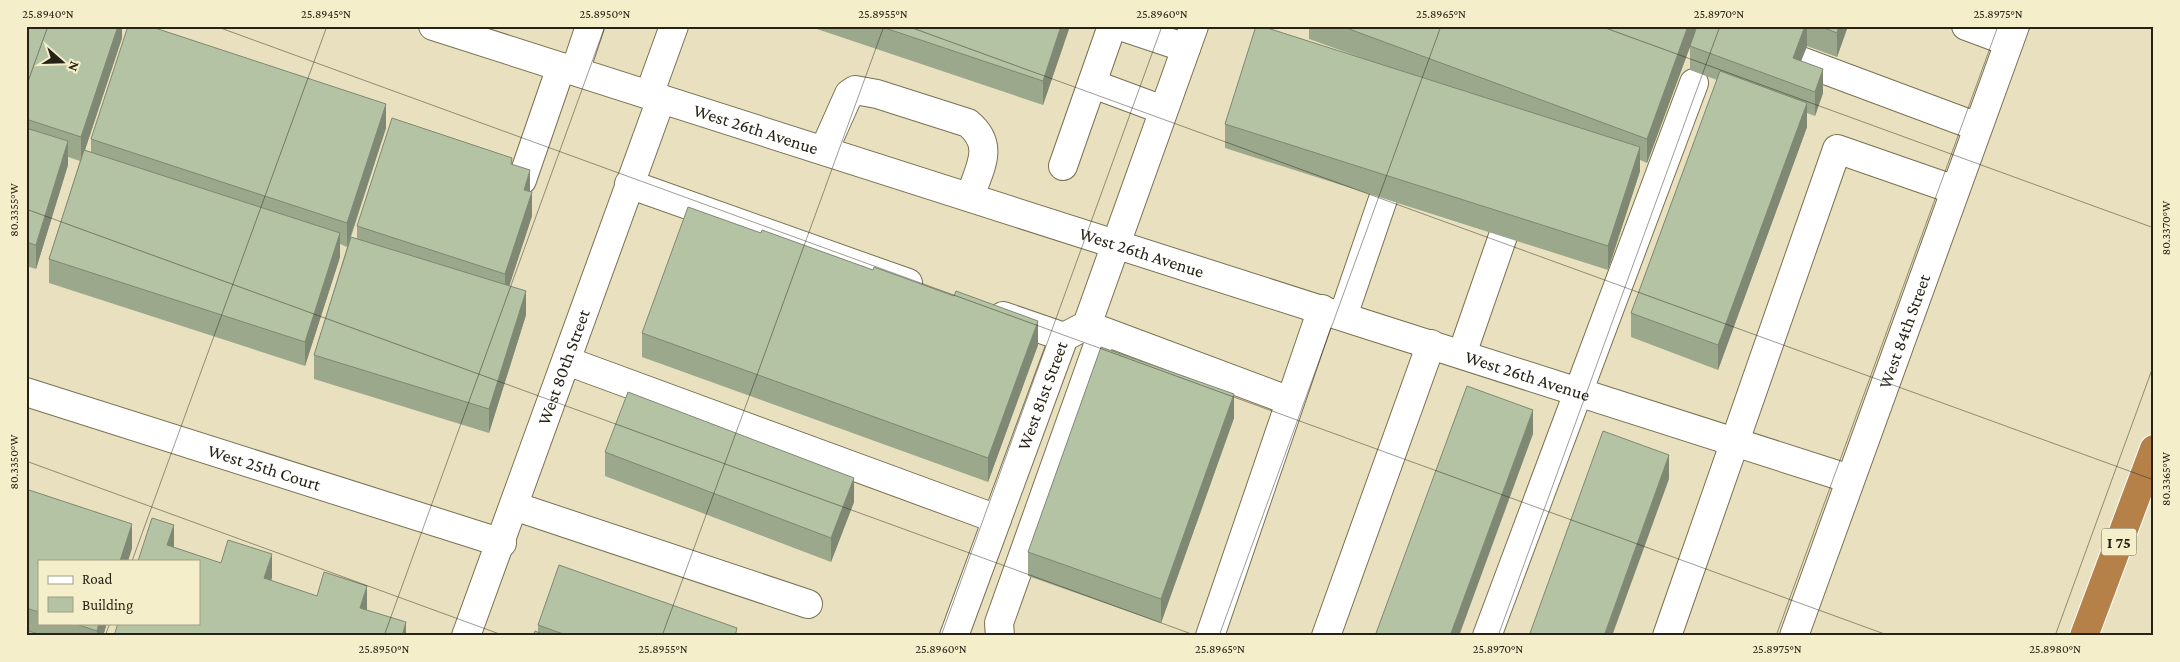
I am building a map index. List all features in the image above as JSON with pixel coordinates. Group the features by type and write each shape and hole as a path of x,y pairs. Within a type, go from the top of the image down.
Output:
{"highway":[{"name":"I 75","path":"2084,636 2154,449"}],"street":[{"name":"West 26th Avenue","path":"433,26 1850,479"},
{"path":"522,180 568,69 590,26"},
{"name":"West 80th Street","path":"466,636 502,543 629,184 674,26"},
{"path":"1063,166 1112,26"},
{"path":"1120,26 1190,37"},
{"path":"1966,26 2012,34"},
{"name":"West 84th Street","path":"1794,636 2012,34"},
{"name":"West 81st Street","path":"954,636 996,519 1085,331 1190,37"},
{"path":"1802,62 1978,127"},
{"path":"1487,636 1694,83"},
{"path":"1092,84 1163,110"},
{"path":"824,150 849,94 855,90 865,90 968,123 983,140 984,151 970,197"},
{"path":"1667,636 1837,149 1955,190"},
{"path":"629,184 934,292"},
{"path":"1210,636 1290,401 1333,313 1383,199"},
{"path":"1462,354 1503,236"},
{"path":"980,308 1085,331 1290,401"},
{"path":"1000,636 999,623 1085,331"},
{"path":"1326,636 1431,344"},
{"path":"567,361 996,519"},
{"name":"West 25th Court","path":"26,392 502,543"},
{"path":"514,506 808,604"}],"building":[{"path":"26,26 118,26 81,137 26,119"},
{"path":"128,26 149,26 386,104 347,223 91,139"},
{"path":"879,26 1061,26 1043,81"},
{"path":"1256,26 1261,26 1640,147 1608,246 1225,124"},
{"path":"1341,26 1688,26 1647,139"},
{"path":"1697,26 1805,26 1793,58 1823,69 1815,92 1690,46"},
{"path":"1819,26 1839,26 1837,33"},
{"path":"1720,71 1807,103 1718,345 1631,313"},
{"path":"392,118 512,158 511,164 530,170 524,190 532,192 505,274 357,226"},
{"path":"26,128 68,141 36,245 26,242"},
{"path":"84,150 340,233 305,342 49,259"},
{"path":"688,207 761,233 762,230 873,270 874,267 954,296 956,291 1038,321 988,458 642,333"},
{"path":"351,237 526,291 489,409 314,355"},
{"path":"1101,347 1234,394 1161,599 1028,552"},
{"path":"1467,386 1533,410 1450,636 1375,636"},
{"path":"628,392 854,478 831,538 605,452"},
{"path":"1603,431 1669,455 1604,636 1529,636"},
{"path":"26,489 132,524 120,560 38,560 38,612 26,608"},
{"path":"152,518 174,525 167,545 221,563 228,540 272,554 264,578 317,596 324,572 367,586 360,608 406,622 402,636 114,636 118,624 200,624 200,560 138,560"},
{"path":"559,565 737,628 735,636 569,636 538,625"},
{"path":"76,624 99,624 97,631"},
{"path":"26,630 44,636 26,636"},
{"path":"535,631 547,636 533,636"}]}
